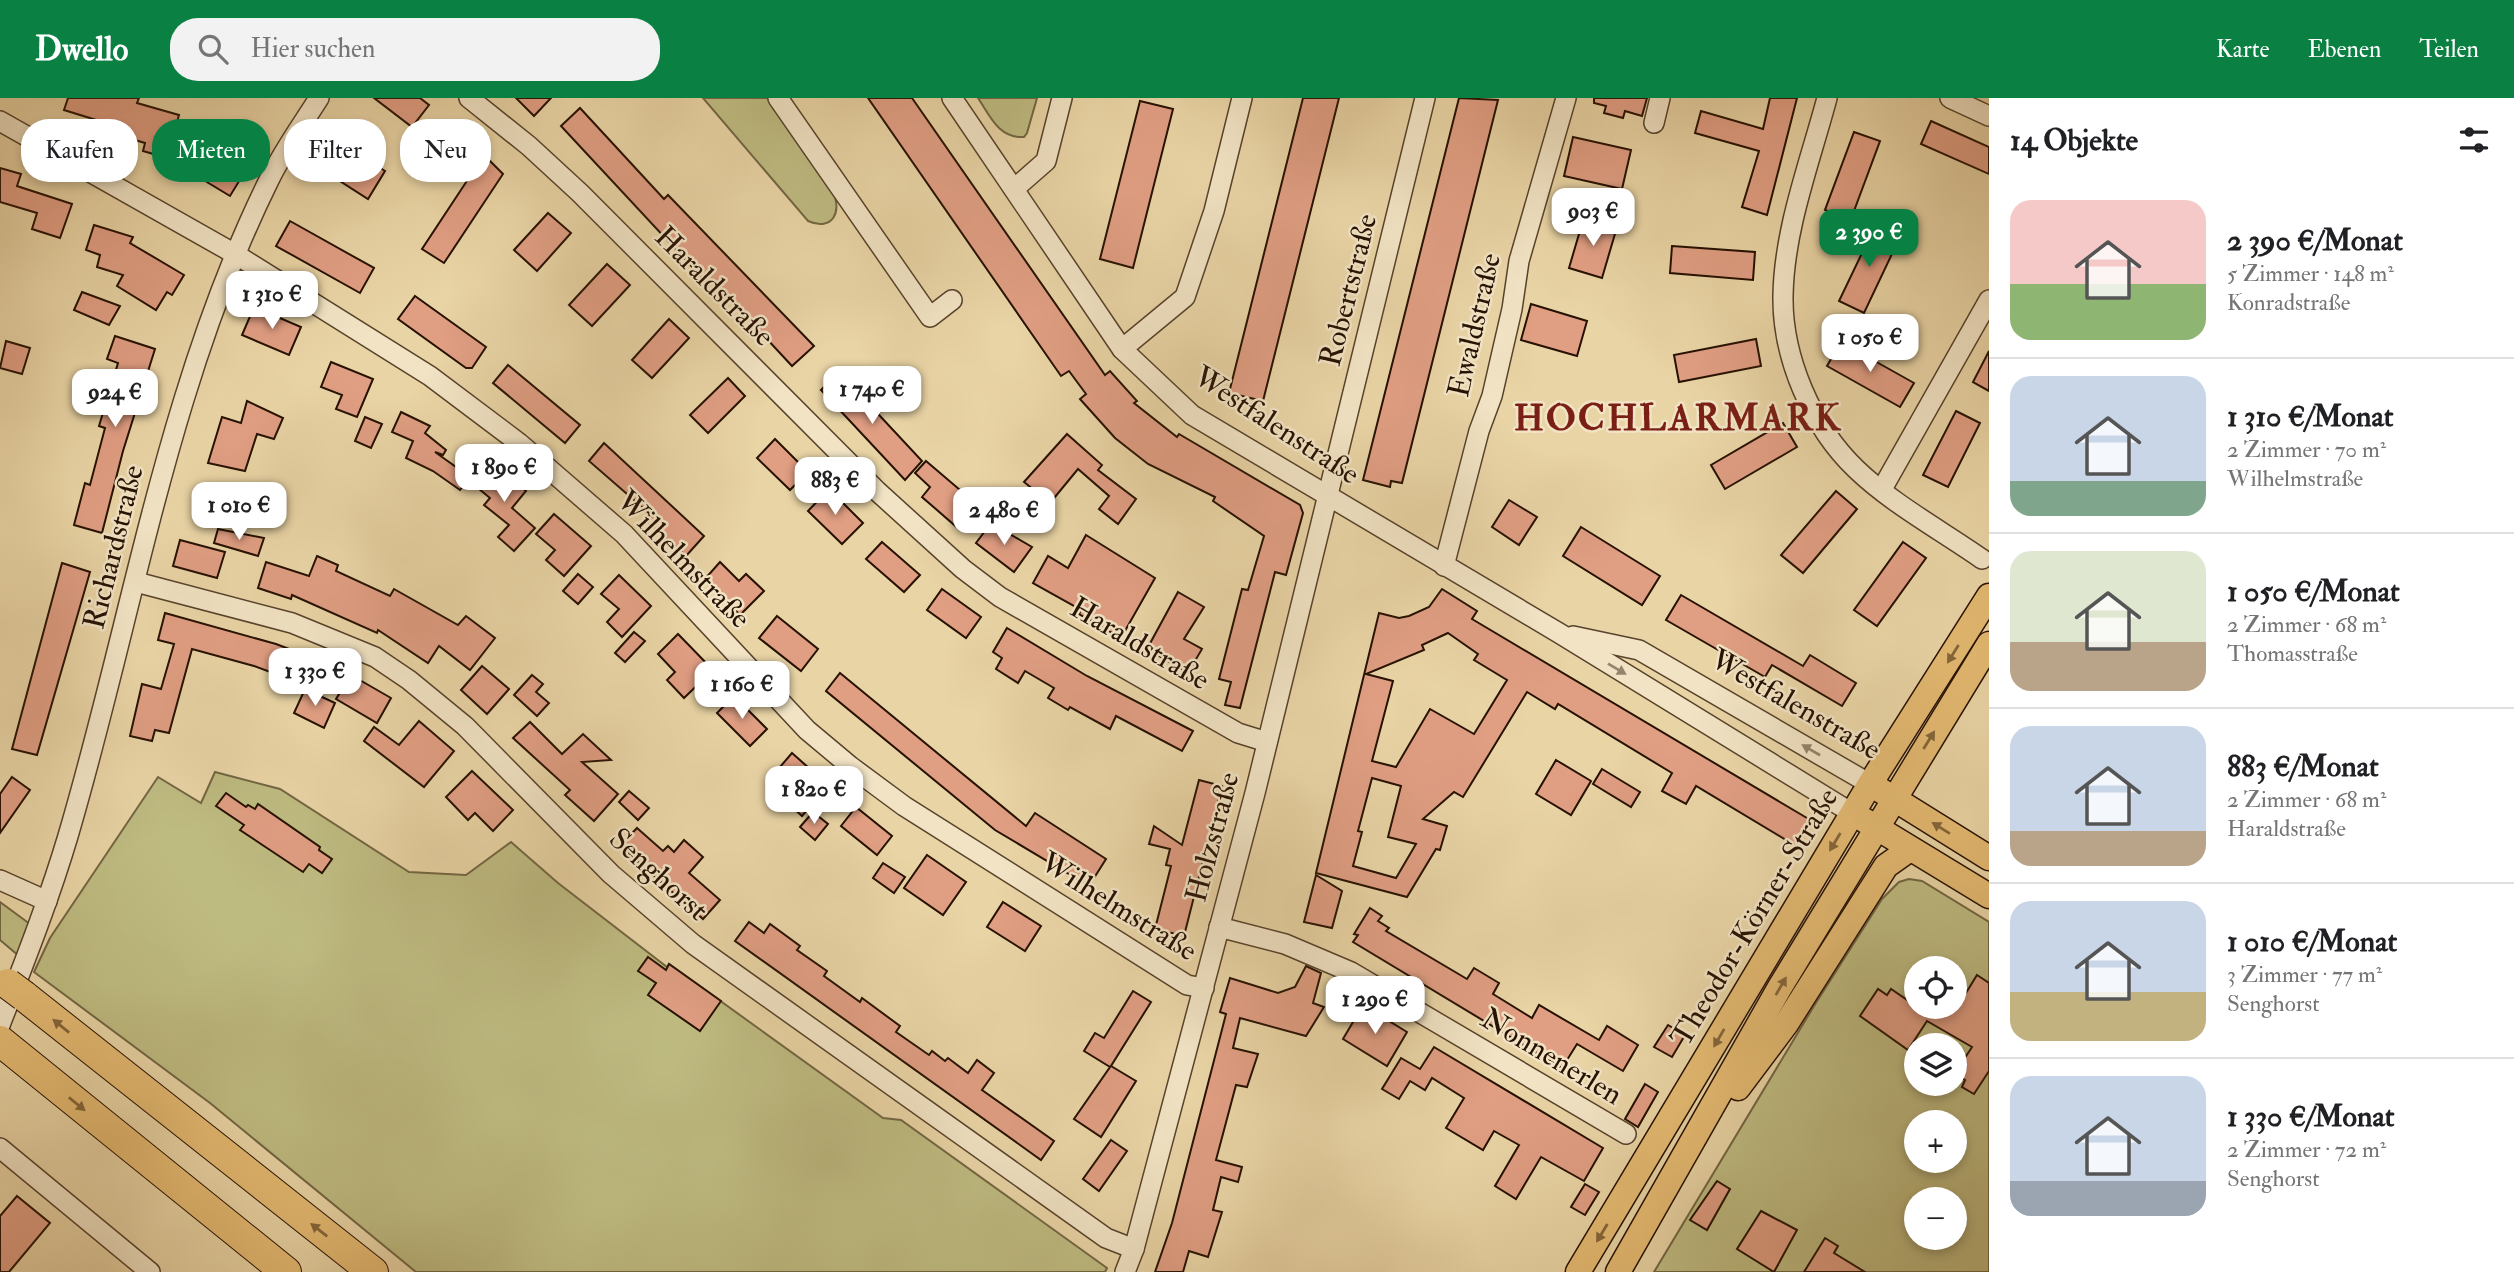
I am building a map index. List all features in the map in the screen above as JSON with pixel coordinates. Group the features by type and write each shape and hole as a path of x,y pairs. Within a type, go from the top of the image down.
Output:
{"highway":[{"path":"11,986 373,1272"},
{"path":"1,1037 286,1272"}],"main road":[{"name":"Theodor-Körner-Straße","path":"1578,1272 1852,813 1989,596"},
{"name":"Theodor-Körner-Straße","path":"1619,1272 1780,987 1989,643"},
{"name":"Westfalenstraße","path":"1870,784 1989,858"},
{"name":"Westfalenstraße","path":"1852,813 1989,896"},
{"name":"Theodor-Körner-Straße","path":"1688,1152 1786,1024 1886,866 1910,849"}],"street":[{"name":"Richardstraße","path":"1,1037 68,836 166,459 197,355 235,254 271,177 319,98"},
{"name":"Haraldstraße","path":"469,98 529,146 580,193 886,500 962,569 1000,597 1238,733 1267,741"},
{"path":"778,98 930,317 952,300"},
{"name":"Westfalenstraße","path":"952,98 1122,349 1192,415 1559,633 1852,813"},
{"path":"1014,189 1046,161 1062,98"},
{"path":"1122,349 1185,297 1214,211 1242,98"},
{"name":"Robertstraße","path":"1328,496 1425,98"},
{"name":"Ewaldstraße","path":"1444,566 1479,431 1492,396 1512,309 1519,261 1566,98"},
{"path":"1654,123 1660,98"},
{"path":"1827,98 1791,233 1783,297 1795,367 1824,431 1857,471 1982,559"},
{"path":"1950,98 1989,116"},
{"name":"Wilhelmstraße","path":"0,121 235,254 430,376 519,443 624,534 807,730 850,766 904,806 1176,978 1188,985 1204,988"},
{"path":"1882,489 1989,300"},
{"name":"Holzstraße","path":"1125,1272 1134,1249 1204,988 1328,496"},
{"name":"Senghorst","path":"136,582 292,623 375,657 409,680 465,726 611,874 693,944 1106,1238 1134,1249"},
{"name":"Westfalenstraße","path":"1559,633 1639,650 1870,784"},
{"path":"0,880 47,901"},
{"name":"Nonnenerlen","path":"1219,927 1285,944 1352,972 1626,1134"},
{"path":"0,1148 150,1272"}],"shaded area":[{"path":"703,98 769,98 832,190 836,205 834,218 824,224 808,221"},
{"path":"978,98 1037,98 1024,137 1008,134 996,125"},
{"path":"215,772 280,789 409,872 466,875 511,842 558,883 667,967 669,964 883,1118 901,1120 1107,1268 1105,1272 416,1272 210,1103 34,972 50,938 158,777 201,803"},
{"path":"1909,879 1922,881 1989,922 1989,1272 1654,1272 1814,1006 1882,899 1899,882"},
{"path":"0,902 30,924 19,956 0,940"}],"building":[{"path":"68,98 139,98 137,103 179,115 178,119 152,119 152,154 143,151 145,143 138,141 138,119 93,119 64,110"},
{"path":"374,98 420,98 429,105 418,119 402,119"},
{"path":"516,98 551,98 534,116"},
{"path":"868,98 912,98 1105,375 1110,371 1137,401 1134,403 1177,437 1179,434 1300,505 1303,513 1286,575 1275,572 1240,708 1225,705 1231,682 1219,679 1242,589 1248,590 1264,536 1213,501 1215,497 1148,464 1115,438 1080,399 1086,394 1069,371 1061,376"},
{"path":"1303,98 1339,98 1263,401 1229,393"},
{"path":"1459,98 1498,100 1402,483 1391,481 1390,487 1363,480"},
{"path":"1594,98 1647,98 1642,116 1625,111 1623,118 1604,113 1606,106 1594,103"},
{"path":"1770,98 1797,98 1767,215 1742,207 1759,151 1695,133 1701,111 1763,129"},
{"path":"1140,101 1173,109 1133,268 1100,259"},
{"path":"580,108 664,199 668,195 814,346 792,366 712,280 708,284 561,126"},
{"path":"1931,121 1989,147 1989,174 1921,144"},
{"path":"1854,132 1880,141 1851,219 1825,210"},
{"path":"1573,137 1631,150 1622,189 1564,176"},
{"path":"491,162 503,174 444,263 422,249 466,182 491,182"},
{"path":"0,168 21,174 17,186 72,204 60,238 32,229 37,213 0,202"},
{"path":"207,182 239,182 230,196"},
{"path":"341,182 378,182 368,199"},
{"path":"548,213 571,233 537,271 514,250"},
{"path":"1584,217 1617,227 1602,278 1569,268"},
{"path":"290,221 374,268 360,293 276,246"},
{"path":"94,225 133,237 130,243 184,275 172,295 167,292 156,310 117,286 123,275 97,267 100,255 86,250"},
{"path":"1875,226 1900,237 1864,313 1839,301"},
{"path":"1672,246 1755,252 1753,280 1670,273"},
{"path":"607,264 630,285 592,326 569,305"},
{"path":"82,292 120,306 109,325 74,310"},
{"path":"415,296 486,347 472,368 466,368 398,319"},
{"path":"1531,304 1587,321 1577,356 1521,340"},
{"path":"254,307 301,327 289,355 242,335"},
{"path":"669,319 689,338 652,378 632,360"},
{"path":"115,336 155,349 123,451 102,533 74,525 85,483 90,485 105,428 99,426 118,363 107,359"},
{"path":"1756,339 1761,366 1679,382 1674,355"},
{"path":"6,341 30,348 22,374 0,368"},
{"path":"1841,342 1914,383 1900,407 1827,366"},
{"path":"1989,351 1989,391 1973,382"},
{"path":"331,362 373,379 357,417 336,409 342,395 321,387"},
{"path":"508,365 580,425 565,443 493,383"},
{"path":"839,372 922,461 905,480 821,390"},
{"path":"728,378 745,396 708,433 690,415"},
{"path":"247,401 283,418 274,439 257,434 245,471 208,463 222,417 241,423"},
{"path":"1956,411 1980,423 1948,487 1923,475"},
{"path":"401,412 430,426 425,433 446,450 443,455 435,452 470,477 460,490 433,471 406,458 413,441 392,432"},
{"path":"365,417 382,424 371,448 355,441"},
{"path":"1783,423 1797,447 1725,489 1711,465"},
{"path":"1067,434 1102,465 1098,470 1136,499 1118,524 1099,509 1109,496 1078,469 1050,503 1024,482"},
{"path":"775,439 808,472 790,490 757,458"},
{"path":"604,443 704,536 686,556 645,520 650,514 589,461"},
{"path":"490,461 526,491 512,508 535,528 514,551 498,537 509,525 484,505 490,498 472,483"},
{"path":"926,461 980,507 960,530 922,497 930,487 915,473"},
{"path":"829,489 863,523 842,544 808,511"},
{"path":"1836,491 1857,509 1803,573 1781,555"},
{"path":"1509,500 1537,517 1519,545 1492,527"},
{"path":"554,514 591,546 564,576 546,560 555,550 536,534"},
{"path":"991,523 1032,547 1014,572 976,543"},
{"path":"1581,527 1660,576 1642,605 1563,556"},
{"path":"218,529 264,538 258,556 214,543"},
{"path":"1086,535 1155,578 1121,638 1079,614 1081,610 1033,583 1048,556 1068,568"},
{"path":"180,540 225,552 217,578 173,566"},
{"path":"882,542 920,575 904,592 866,559"},
{"path":"1903,542 1926,558 1877,626 1854,610"},
{"path":"317,556 338,565 336,571 390,596 394,589 458,625 466,616 495,638 470,670 439,646 428,663 378,630 377,633 292,595 291,599 258,588 266,562 309,576"},
{"path":"720,562 739,581 746,574 764,591 740,615 704,580"},
{"path":"62,563 90,572 37,755 12,749"},
{"path":"578,574 593,587 578,604 563,591"},
{"path":"619,575 651,606 622,637 607,622 619,609 601,594"},
{"path":"942,589 981,617 966,638 927,610"},
{"path":"1442,589 1477,611 1472,619 1812,821 1796,846 1696,786 1686,804 1662,791 1672,773 1558,704 1555,709 1527,692 1463,797 1454,792 1423,819 1447,826 1440,850 1436,849 1407,897 1316,873 1379,613 1399,618 1429,607","holes":["1448,633 1478,654 1474,660 1507,680 1474,734 1430,709 1396,767 1372,761 1393,681 1366,674 1424,650 1422,645","1372,778 1401,786 1388,837 1416,844 1396,878 1353,866 1362,832 1358,831"]},
{"path":"1178,592 1204,607 1184,639 1202,649 1188,673 1147,649"},
{"path":"1681,595 1803,666 1810,655 1856,683 1842,706 1772,665 1765,677 1666,620"},
{"path":"165,613 276,644 318,660 308,686 254,666 192,649 169,733 155,730 152,741 130,736 142,684 161,689 174,644 158,640"},
{"path":"777,616 818,649 801,671 759,638"},
{"path":"1007,628 1087,676 1193,731 1182,751 1116,716 1110,729 1070,707 1068,710 1048,698 1054,688 1025,671 1018,683 996,669 1002,658 993,652"},
{"path":"634,632 645,641 625,662 615,653"},
{"path":"678,634 713,670 684,698 667,680 675,672 658,654"},
{"path":"482,666 509,689 487,714 461,690"},
{"path":"840,673 1026,826 1035,813 1106,859 1089,886 995,830 826,691"},
{"path":"351,675 391,698 377,723 336,699"},
{"path":"532,675 543,684 536,692 549,703 537,716 514,695"},
{"path":"305,689 335,703 324,728 294,713"},
{"path":"734,696 767,729 750,746 717,713"},
{"path":"419,721 454,751 424,787 364,741 374,727 399,745"},
{"path":"530,722 562,754 583,734 611,760 582,762 618,794 594,821 565,795 570,790 513,738"},
{"path":"792,753 828,785 802,816 783,799 791,789 774,774"},
{"path":"1556,760 1591,781 1571,815 1536,794"},
{"path":"1602,769 1640,792 1631,807 1593,784"},
{"path":"472,771 513,810 493,831 475,813 468,820 446,797"},
{"path":"12,777 30,790 0,833 0,794"},
{"path":"1199,780 1222,786 1184,936 1155,929 1171,866 1166,865 1170,849 1149,844 1154,826 1182,845"},
{"path":"629,791 649,808 638,820 619,802"},
{"path":"226,793 246,807 248,805 255,809 258,804 320,847 319,850 332,859 322,873 309,864 303,872 240,830 244,825 216,806"},
{"path":"856,807 892,836 877,855 841,826"},
{"path":"813,812 828,824 815,840 800,827"},
{"path":"637,828 663,851 668,846 674,852 684,840 703,857 689,873 720,900 703,919 620,846"},
{"path":"927,855 966,882 943,915 904,888"},
{"path":"883,863 905,877 894,893 873,878"},
{"path":"1316,875 1342,891 1332,928 1304,922"},
{"path":"1003,902 1041,926 1025,951 987,927"},
{"path":"1370,908 1382,916 1378,921 1389,928 1386,931 1467,979 1474,968 1499,983 1493,994 1532,1018 1539,1005 1599,1040 1607,1026 1638,1045 1623,1071 1577,1044 1562,1068 1353,942 1358,935 1354,934"},
{"path":"749,922 764,933 770,924 800,946 797,950 827,971 824,976 860,1002 862,998 900,1026 896,1032 929,1055 932,1051 945,1061 948,1058 968,1073 977,1060 994,1073 982,1090 1054,1141 1041,1160 735,941"},
{"path":"648,957 666,970 669,964 721,1001 700,1031 648,995 656,983 638,971"},
{"path":"1306,966 1321,973 1313,1003 1324,1007 1306,1036 1240,1018 1233,1048 1258,1054 1247,1087 1236,1085 1216,1160 1242,1167 1238,1182 1221,1177 1213,1210 1222,1212 1208,1257 1189,1251 1183,1272 1155,1272 1172,1223 1226,1014 1220,1012 1230,978 1278,993 1295,987"},
{"path":"1977,975 1989,983 1989,1071 1974,1094 1967,1090 1967,1055 1972,1047 1967,1044 1967,1033 1948,1033 1927,1021 1919,1033 1904,1033 1904,1047 1860,1016 1878,989 1887,995 1891,989 1904,998 1904,1019 1967,1019 1967,991"},
{"path":"1133,991 1151,1002 1111,1066 1136,1081 1101,1137 1074,1119 1110,1067 1084,1051 1095,1033 1104,1038"},
{"path":"1363,1005 1407,1032 1387,1066 1343,1039"},
{"path":"1668,1025 1685,1035 1672,1057 1654,1047"},
{"path":"1434,1047 1603,1148 1584,1181 1541,1157 1516,1199 1495,1186 1519,1145 1494,1131 1483,1150 1446,1128 1464,1098 1432,1078 1425,1090 1410,1081 1399,1099 1382,1089 1401,1058 1420,1069"},
{"path":"1645,1084 1658,1092 1638,1127 1625,1119"},
{"path":"1111,1140 1127,1151 1099,1191 1083,1179"},
{"path":"1717,1181 1730,1189 1707,1230 1690,1220"},
{"path":"1585,1184 1599,1192 1585,1215 1571,1207"},
{"path":"17,1196 50,1223 9,1272 0,1272 0,1216"},
{"path":"1761,1211 1797,1230 1774,1272 1737,1249"},
{"path":"1825,1238 1838,1246 1834,1253 1865,1272 1804,1272"}],"district":[{"name":"HOCHLARMARK","path":"1678,417"}]}
